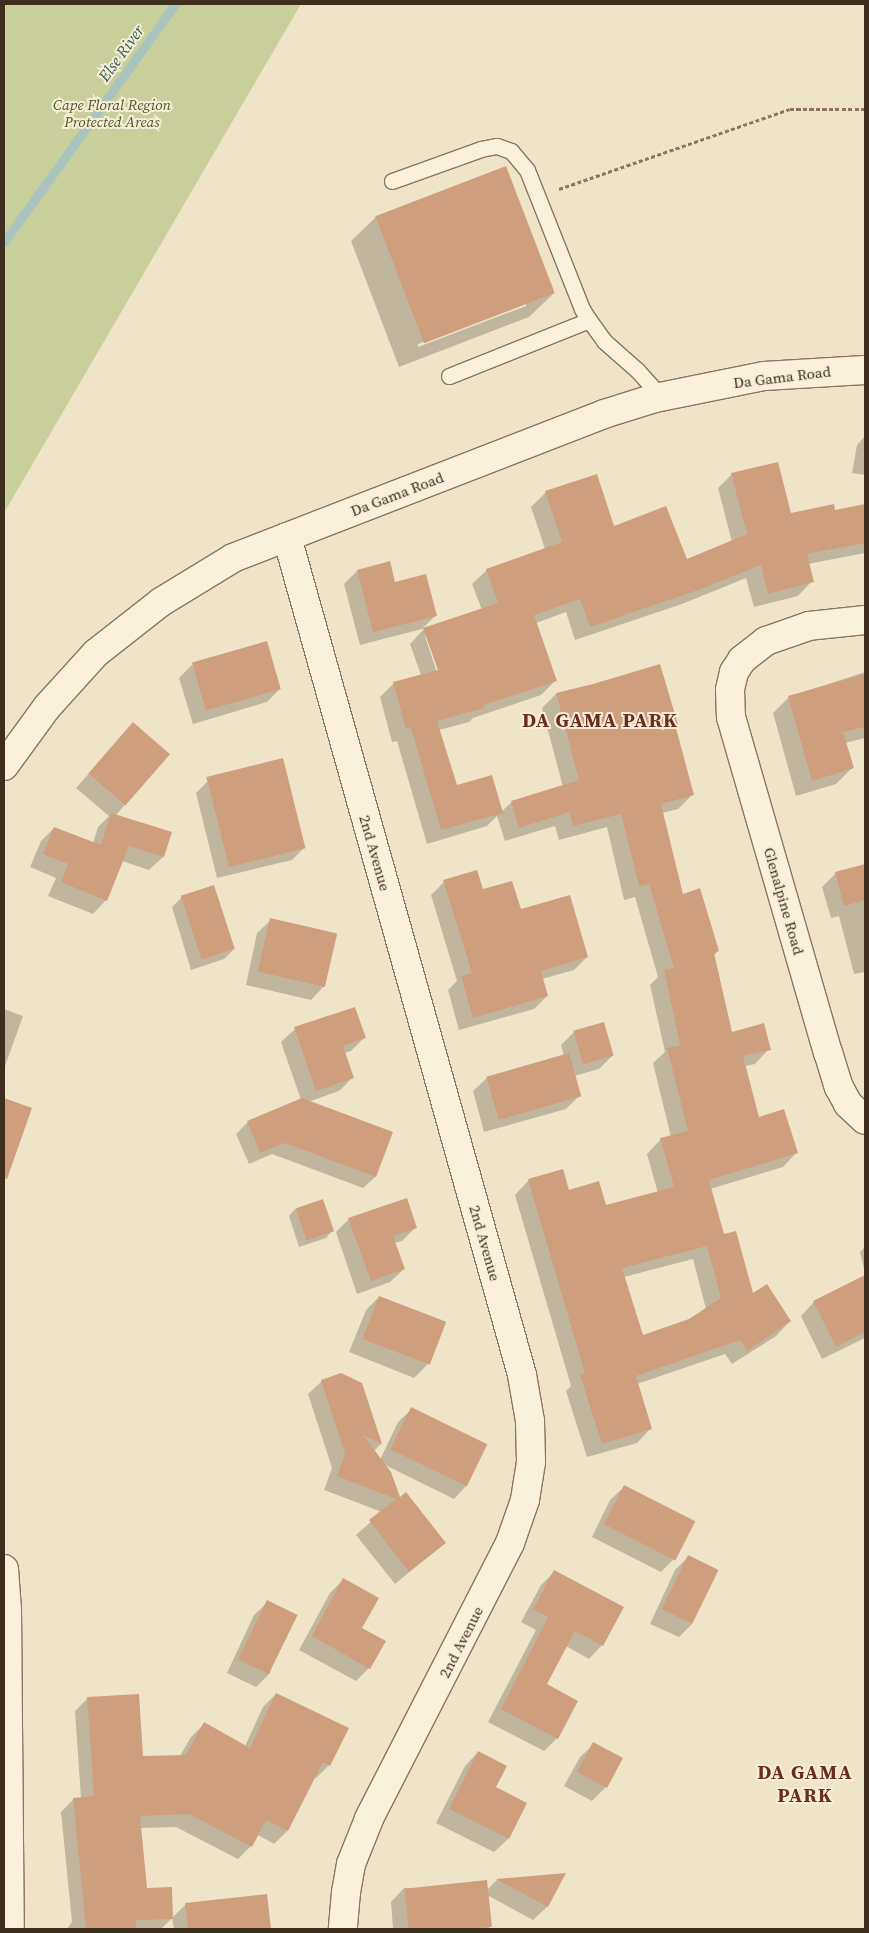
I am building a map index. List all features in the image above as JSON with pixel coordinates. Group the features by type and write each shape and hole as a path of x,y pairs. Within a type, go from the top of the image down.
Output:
{"street":[{"name":"Da Gama Road","path":"4,766 47,707 96,653 161,602 200,576 233,558 604,414 661,397 764,376 865,370"},
{"name":"2nd Avenue","path":"287,537 522,1375 530,1421 530,1472 525,1500 510,1543 369,1819 351,1864 346,1892 343,1929"},
{"name":"Glenalpine Road","path":"865,620 809,626 766,641 742,660 734,672 730,690 731,718 828,1052 839,1087 848,1104 865,1120"},
{"path":"4,1569 7,1610 10,1929"}],"lane":[{"path":"392,180 481,149 504,147 511,151 523,165 538,196 582,309 604,342 642,376 661,397"},
{"path":"449,376 589,320"}],"path":[{"path":"538,196 790,109 865,109"}],"green space":[{"name":"Cape Floral Region Protected Areas","path":"4,4 301,4 4,513"}],"building":[{"path":"506,166 555,293 424,343 375,216"},
{"path":"778,462 791,513 834,504 835,510 865,504 865,543 807,554 814,582 768,594 761,565 698,590 590,627 580,599 534,615 557,681 483,705 484,708 437,721 457,785 492,775 503,813 441,830 411,728 406,729 393,682 438,670 423,628 498,603 486,569 562,542 545,491 597,474 614,526 666,506 687,559 747,534 731,473"},
{"path":"390,561 395,582 426,574 437,616 373,632 357,570"},
{"path":"267,641 281,689 206,711 192,662"},
{"path":"660,664 679,728 676,728 694,795 661,804 683,894 700,888 719,951 714,953 732,1032 764,1023 771,1050 743,1056 759,1117 784,1109 798,1153 709,1180 724,1234 736,1231 753,1293 767,1284 791,1321 747,1351 740,1340 636,1376 652,1429 602,1444 580,1375 585,1374 528,1179 563,1169 569,1190 599,1181 606,1205 674,1187 660,1138 688,1131 667,1048 680,1045 664,970 674,968 649,884 639,886 621,814 573,826 569,812 519,828 511,801 579,780 556,693","holes":["707,1246 721,1298 689,1319 643,1335 622,1268"]},
{"path":"865,674 865,727 843,732 854,768 812,781 788,696"},
{"path":"133,722 170,754 125,805 88,773"},
{"path":"283,758 305,848 229,867 206,777"},
{"path":"111,813 172,832 164,857 129,846 107,901 61,882 68,864 43,854 54,827 101,845"},
{"path":"865,864 865,900 844,906 835,872"},
{"path":"477,870 483,889 512,881 521,909 570,895 588,957 541,971 548,996 473,1018 461,976 472,973 443,880"},
{"path":"214,885 235,949 201,960 181,896"},
{"path":"270,918 337,934 325,987 258,972"},
{"path":"355,1007 366,1038 343,1046 354,1078 316,1091 294,1027"},
{"path":"604,1022 614,1056 583,1064 573,1031"},
{"path":"569,1053 581,1096 499,1120 486,1077"},
{"path":"4,1098 32,1108 7,1179 4,1178"},
{"path":"302,1098 393,1132 376,1177 285,1143 260,1153 247,1121"},
{"path":"407,1198 417,1228 393,1236 405,1269 371,1281 348,1218"},
{"path":"323,1199 334,1231 307,1241 296,1208"},
{"path":"865,1275 865,1332 836,1347 813,1301"},
{"path":"379,1296 446,1322 430,1365 363,1339"},
{"path":"341,1373 362,1383 382,1444 363,1435 391,1472 400,1497 406,1492 446,1543 409,1572 369,1520 396,1499 337,1476 345,1454 321,1380"},
{"path":"411,1407 487,1444 467,1487 390,1449"},
{"path":"624,1485 695,1521 675,1561 604,1524"},
{"path":"688,1555 719,1570 692,1624 662,1609"},
{"path":"554,1570 624,1607 603,1646 575,1631 547,1684 578,1701 558,1739 501,1709 548,1617 533,1609"},
{"path":"343,1578 379,1598 362,1628 386,1641 370,1669 312,1636"},
{"path":"267,1600 298,1615 269,1674 238,1659"},
{"path":"276,1693 349,1728 330,1766 323,1762 288,1831 266,1820 252,1847 189,1814 140,1816 147,1888 172,1887 173,1919 136,1920 136,1929 86,1929 73,1798 94,1796 87,1697 139,1694 143,1756 186,1755 204,1722 250,1748"},
{"path":"593,1742 623,1758 607,1788 577,1772"},
{"path":"478,1751 507,1766 496,1787 527,1803 509,1839 449,1809"},
{"path":"566,1873 548,1907 496,1879"},
{"path":"487,1880 492,1927 470,1929 409,1929 404,1889"},
{"path":"267,1894 271,1929 188,1929 185,1903"}],"waterway":[{"name":"Else River","path":"4,242 175,4"}],"district":[{"name":"DA GAMA PARK","path":"600,720"},
{"name":"DA GAMA PARK","path":"805,1784"}]}
